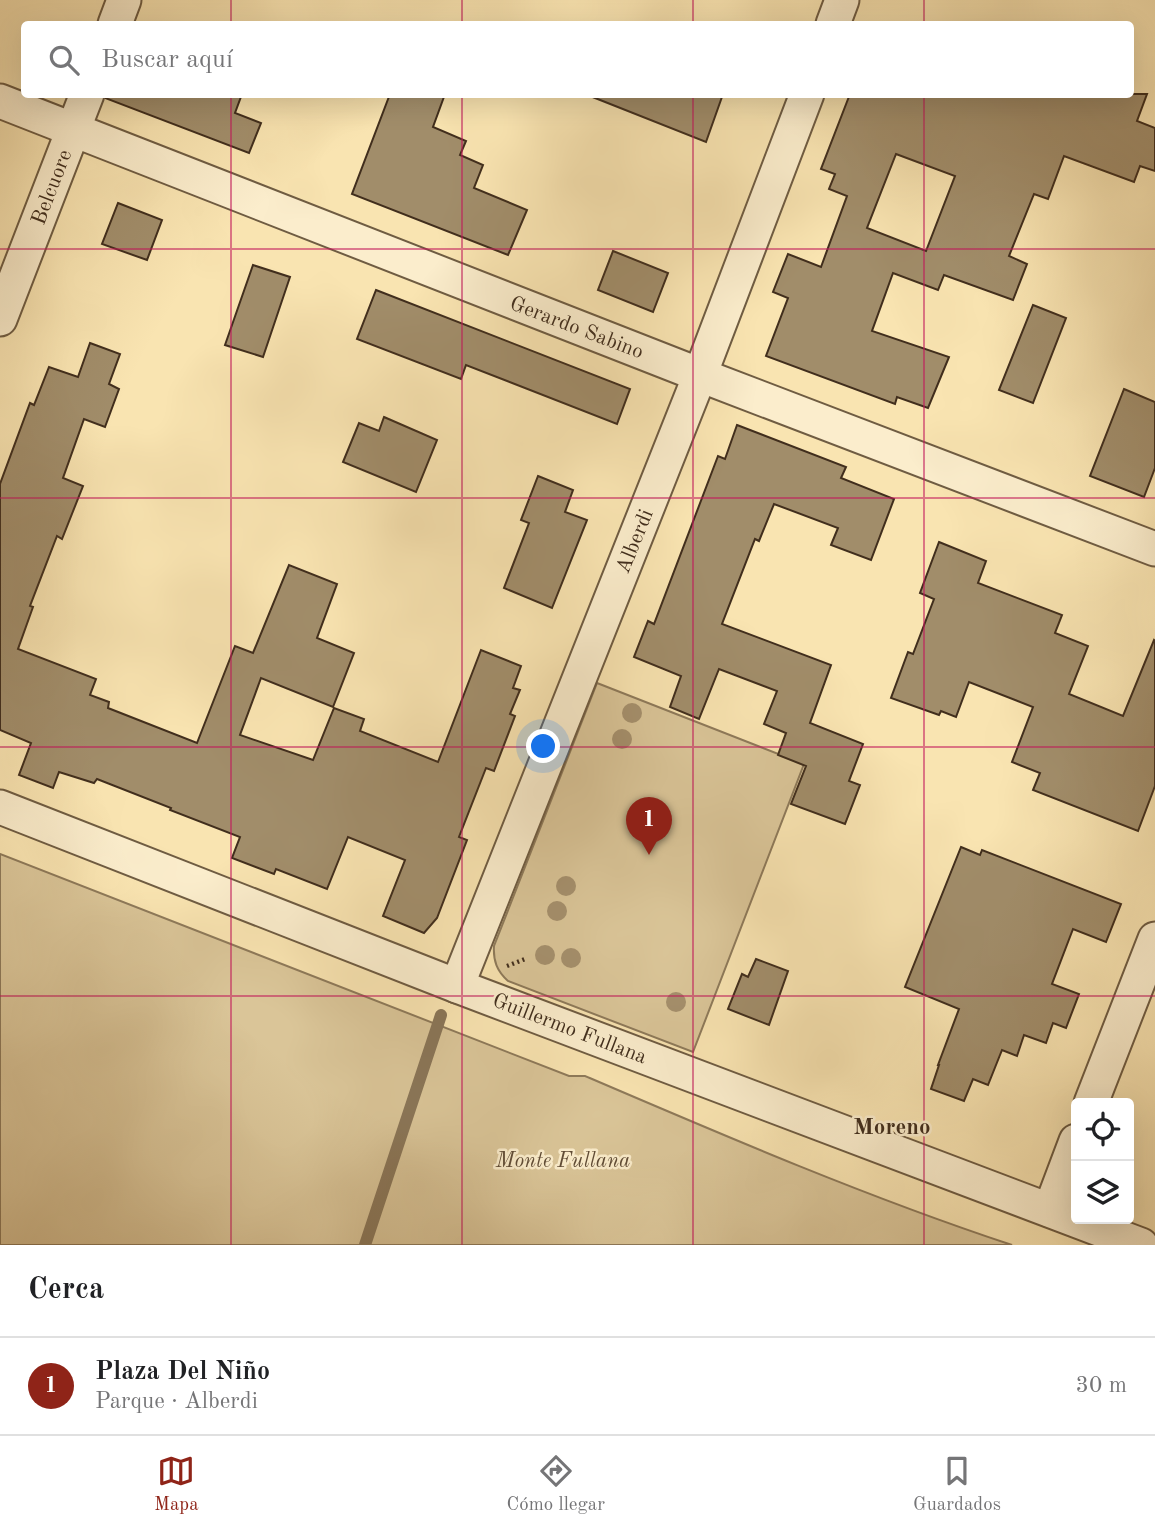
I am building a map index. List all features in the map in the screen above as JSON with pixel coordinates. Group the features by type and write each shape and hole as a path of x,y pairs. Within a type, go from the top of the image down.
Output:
{"street":[{"path":"116,21 124,0"},
{"path":"834,21 842,0"},
{"name":"Belcuore","path":"0,319 86,98"},
{"name":"Alberdi","path":"457,986 700,375 805,98"},
{"name":"Gerardo Sabino","path":"0,101 700,375 1155,549"},
{"name":"Guillermo Fullana","path":"0,807 457,986 1141,1245"},
{"path":"1093,1098 1155,939"},
{"path":"1050,1210 1071,1154"}],"green space":[{"path":"597,683 804,764 693,1052 508,981 495,961 494,946"},
{"name":"Monte Fullana","path":"0,854 569,1076 585,1076 850,1186 1012,1245 0,1245"}],"building":[{"path":"1134,94 1147,94 1137,121 1155,128 1155,171 1140,166 1134,182 1064,156 1048,199 1034,194 1009,256 1027,264 1013,300 944,275 938,290 893,273 872,331 949,357 928,408 897,397 895,404 766,356 788,298 773,292 788,254 821,267 847,196 829,189 835,174 821,169 848,98 1134,98","holes":["896,154 955,176 926,251 867,228"]},
{"path":"105,98 241,98 235,113 261,123 249,153"},
{"path":"388,98 444,98 433,127 466,141 460,155 483,165 474,188 527,210 508,255 352,194"},
{"path":"595,98 722,98 706,142"},
{"path":"118,203 162,220 147,260 102,244"},
{"path":"613,251 668,273 653,312 598,290"},
{"path":"253,265 290,277 263,357 225,345"},
{"path":"376,290 630,389 617,424 466,365 461,379 357,339"},
{"path":"1033,305 1066,318 1033,403 999,390"},
{"path":"90,343 120,354 109,384 119,389 105,427 84,419 63,478 83,486 62,539 57,536 30,606 33,607 18,649 96,679 90,695 109,702 108,708 197,743 235,646 253,653 289,565 337,584 317,638 354,653 333,707 261,678 240,735 313,760 334,708 364,719 360,731 438,762 481,650 521,666 513,688 520,690 510,714 515,716 494,771 486,768 459,837 467,840 437,918 424,933 383,916 405,860 348,837 327,889 276,869 274,874 232,858 240,837 97,779 94,783 59,772 53,788 19,775 31,743 0,730 0,484 30,403 34,405 49,367 78,377"},
{"path":"1124,389 1155,402 1155,468 1144,497 1090,476"},
{"path":"384,417 437,440 416,492 343,462 359,423 379,431"},
{"path":"737,425 846,467 841,478 894,499 871,560 831,545 838,528 774,504 759,541 755,539 722,624 831,665 810,723 863,744 849,781 860,785 845,824 791,804 806,766 778,755 786,733 764,724 777,691 719,669 699,719 670,707 681,676 634,657 648,621 654,624 718,456 725,459"},
{"path":"538,476 573,490 565,512 587,520 552,608 504,588 529,523 521,520"},
{"path":"939,542 986,561 978,583 1062,615 1055,633 1088,646 1069,694 1123,716 1155,641 1155,786 1138,831 1033,790 1040,773 1012,762 1033,707 969,682 956,717 941,711 939,715 891,698 908,652 913,654 934,599 920,593"},
{"path":"961,847 980,855 982,850 1121,904 1106,942 1073,929 1052,984 1079,994 1066,1028 1053,1023 1046,1043 1024,1035 1017,1056 1002,1050 988,1085 973,1079 964,1101 931,1089 959,1009 905,987"},
{"path":"756,959 788,971 769,1025 728,1009 742,974 748,977"}],"waterway":[{"path":"365,1245 441,1015"}],"place":[{"name":"Plaza Del Niño","path":"649,855"}],"district":[{"name":"Moreno","path":"892,1126"}]}
